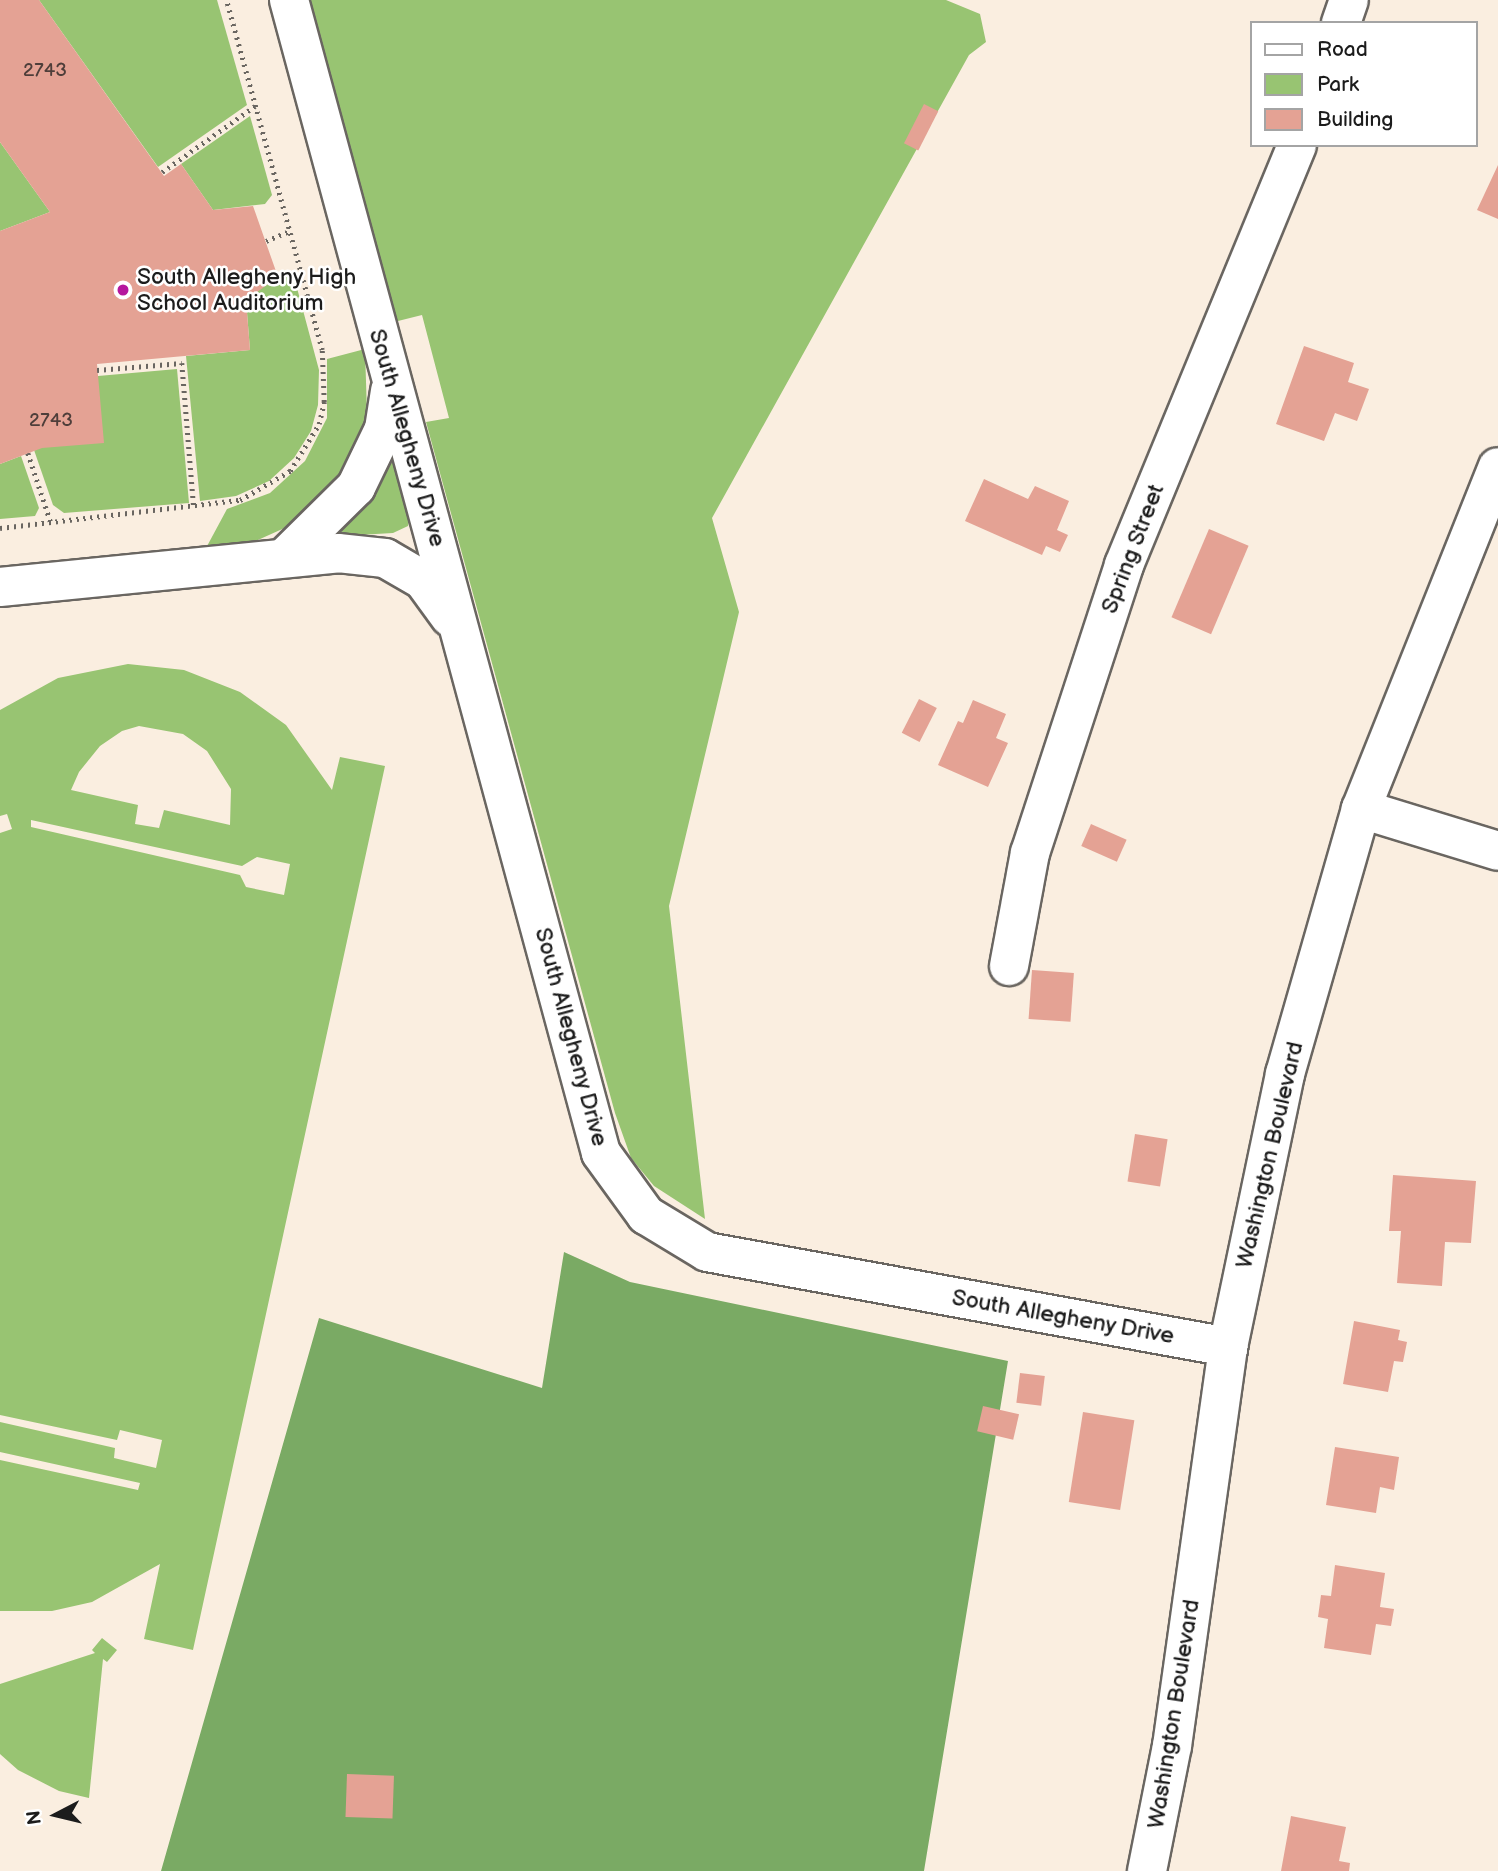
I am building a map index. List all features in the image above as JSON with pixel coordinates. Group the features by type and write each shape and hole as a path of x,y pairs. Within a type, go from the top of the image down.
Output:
{"street":[{"name":"South Allegheny Drive","path":"289,0 601,1153 646,1214 706,1252 1228,1347"},
{"path":"1342,21 1349,0"},
{"name":"Spring Street","path":"1009,966 1030,852 1124,565 1296,147"},
{"path":"284,558 356,486 384,429 391,384"},
{"name":"Washington Boulevard","path":"1147,1871 1172,1746 1228,1347 1285,1074 1361,809 1498,467"},
{"name":"South Allegheny Drive","path":"0,587 338,553 385,558 423,580 462,633"},
{"path":"1361,809 1498,851"}],"path":[{"path":"0,528 194,509 240,500 278,481 302,456 319,424 324,402 322,350 226,0"},
{"path":"162,172 255,106"},
{"path":"266,240 290,231"},
{"path":"97,370 182,363 194,509"},
{"path":"28,453 51,523"}],"green space":[{"path":"39,0 217,0 247,105 158,167"},
{"path":"306,0 946,0 980,14 986,42 969,55 712,518 739,612 669,906 705,1219 654,1186 631,1158 615,1113 426,422 449,418 422,315 394,322"},
{"path":"250,116 272,195 265,204 213,210 181,164"},
{"path":"0,142 50,212 0,231"},
{"path":"284,270 293,273 319,370 318,405 311,431 294,458 269,481 236,496 200,501 186,356 250,350 246,300"},
{"path":"365,349 367,414 362,438 342,475 289,526 251,543 206,548 227,509 270,493 305,461 327,418 327,359"},
{"path":"177,369 189,503 64,513 53,505 34,450 98,376"},
{"path":"21,456 39,508 35,516 0,519 0,464"},
{"path":"390,461 397,468 410,517 408,526 393,533 341,536 342,525"},
{"path":"128,664 184,670 240,692 286,725 332,790 340,757 385,766 193,1650 144,1639 160,1564 92,1602 52,1611 0,1611 0,1460 138,1490 140,1483 0,1452 0,1422 115,1448 114,1458 156,1468 162,1440 120,1430 117,1440 0,1415 0,833 12,829 7,814 0,816 0,710 58,678","holes":["139,726 183,734 207,751 231,789 230,825 164,810 159,828 135,824 138,805 71,790 79,772 100,746 122,731","31,820 242,866 257,857 290,864 284,895 246,887 240,875 31,827"]},
{"path":"564,1252 630,1282 1008,1361 924,1871 161,1871 319,1318 542,1388"},
{"path":"102,1638 117,1650 107,1662 103,1659 89,1798 59,1791 18,1770 0,1754 0,1684 95,1653 92,1650"}],"building":[{"path":"0,0 39,0 164,176 181,164 213,210 253,206 278,277 246,300 250,350 97,364 104,443 42,448 0,464 0,231 50,212 0,142"},
{"path":"924,104 938,111 918,150 904,143"},
{"path":"1498,165 1498,219 1477,210"},
{"path":"1304,346 1354,363 1348,382 1369,389 1357,421 1335,413 1324,441 1276,424"},
{"path":"984,479 1028,499 1035,486 1069,501 1057,530 1068,535 1060,552 1046,546 1042,555 965,521"},
{"path":"1209,529 1249,546 1211,634 1171,617"},
{"path":"919,699 937,708 920,742 902,733"},
{"path":"973,700 1006,714 996,738 1008,743 988,787 938,765 958,721 963,723"},
{"path":"1091,824 1127,840 1117,862 1081,846"},
{"path":"1032,970 1074,973 1070,1022 1029,1019"},
{"path":"1135,1134 1168,1139 1160,1187 1127,1181"},
{"path":"1393,1175 1476,1181 1471,1243 1445,1242 1442,1286 1397,1283 1401,1231 1389,1231"},
{"path":"1354,1321 1400,1330 1398,1340 1407,1342 1403,1362 1394,1361 1388,1392 1343,1384"},
{"path":"1020,1373 1045,1376 1041,1406 1016,1403"},
{"path":"983,1406 1019,1414 1013,1440 977,1431"},
{"path":"1083,1412 1134,1420 1120,1510 1069,1502"},
{"path":"1335,1447 1399,1457 1394,1490 1380,1487 1376,1513 1326,1505"},
{"path":"1335,1565 1385,1573 1380,1607 1394,1609 1391,1626 1376,1624 1371,1655 1324,1648 1328,1619 1318,1617 1321,1595 1331,1596"},
{"path":"347,1774 394,1776 392,1819 345,1817"},
{"path":"1291,1816 1346,1827 1339,1861 1350,1863 1349,1871 1281,1871"}],"place":[{"name":"South Allegheny High School Auditorium","path":"123,290"}]}
